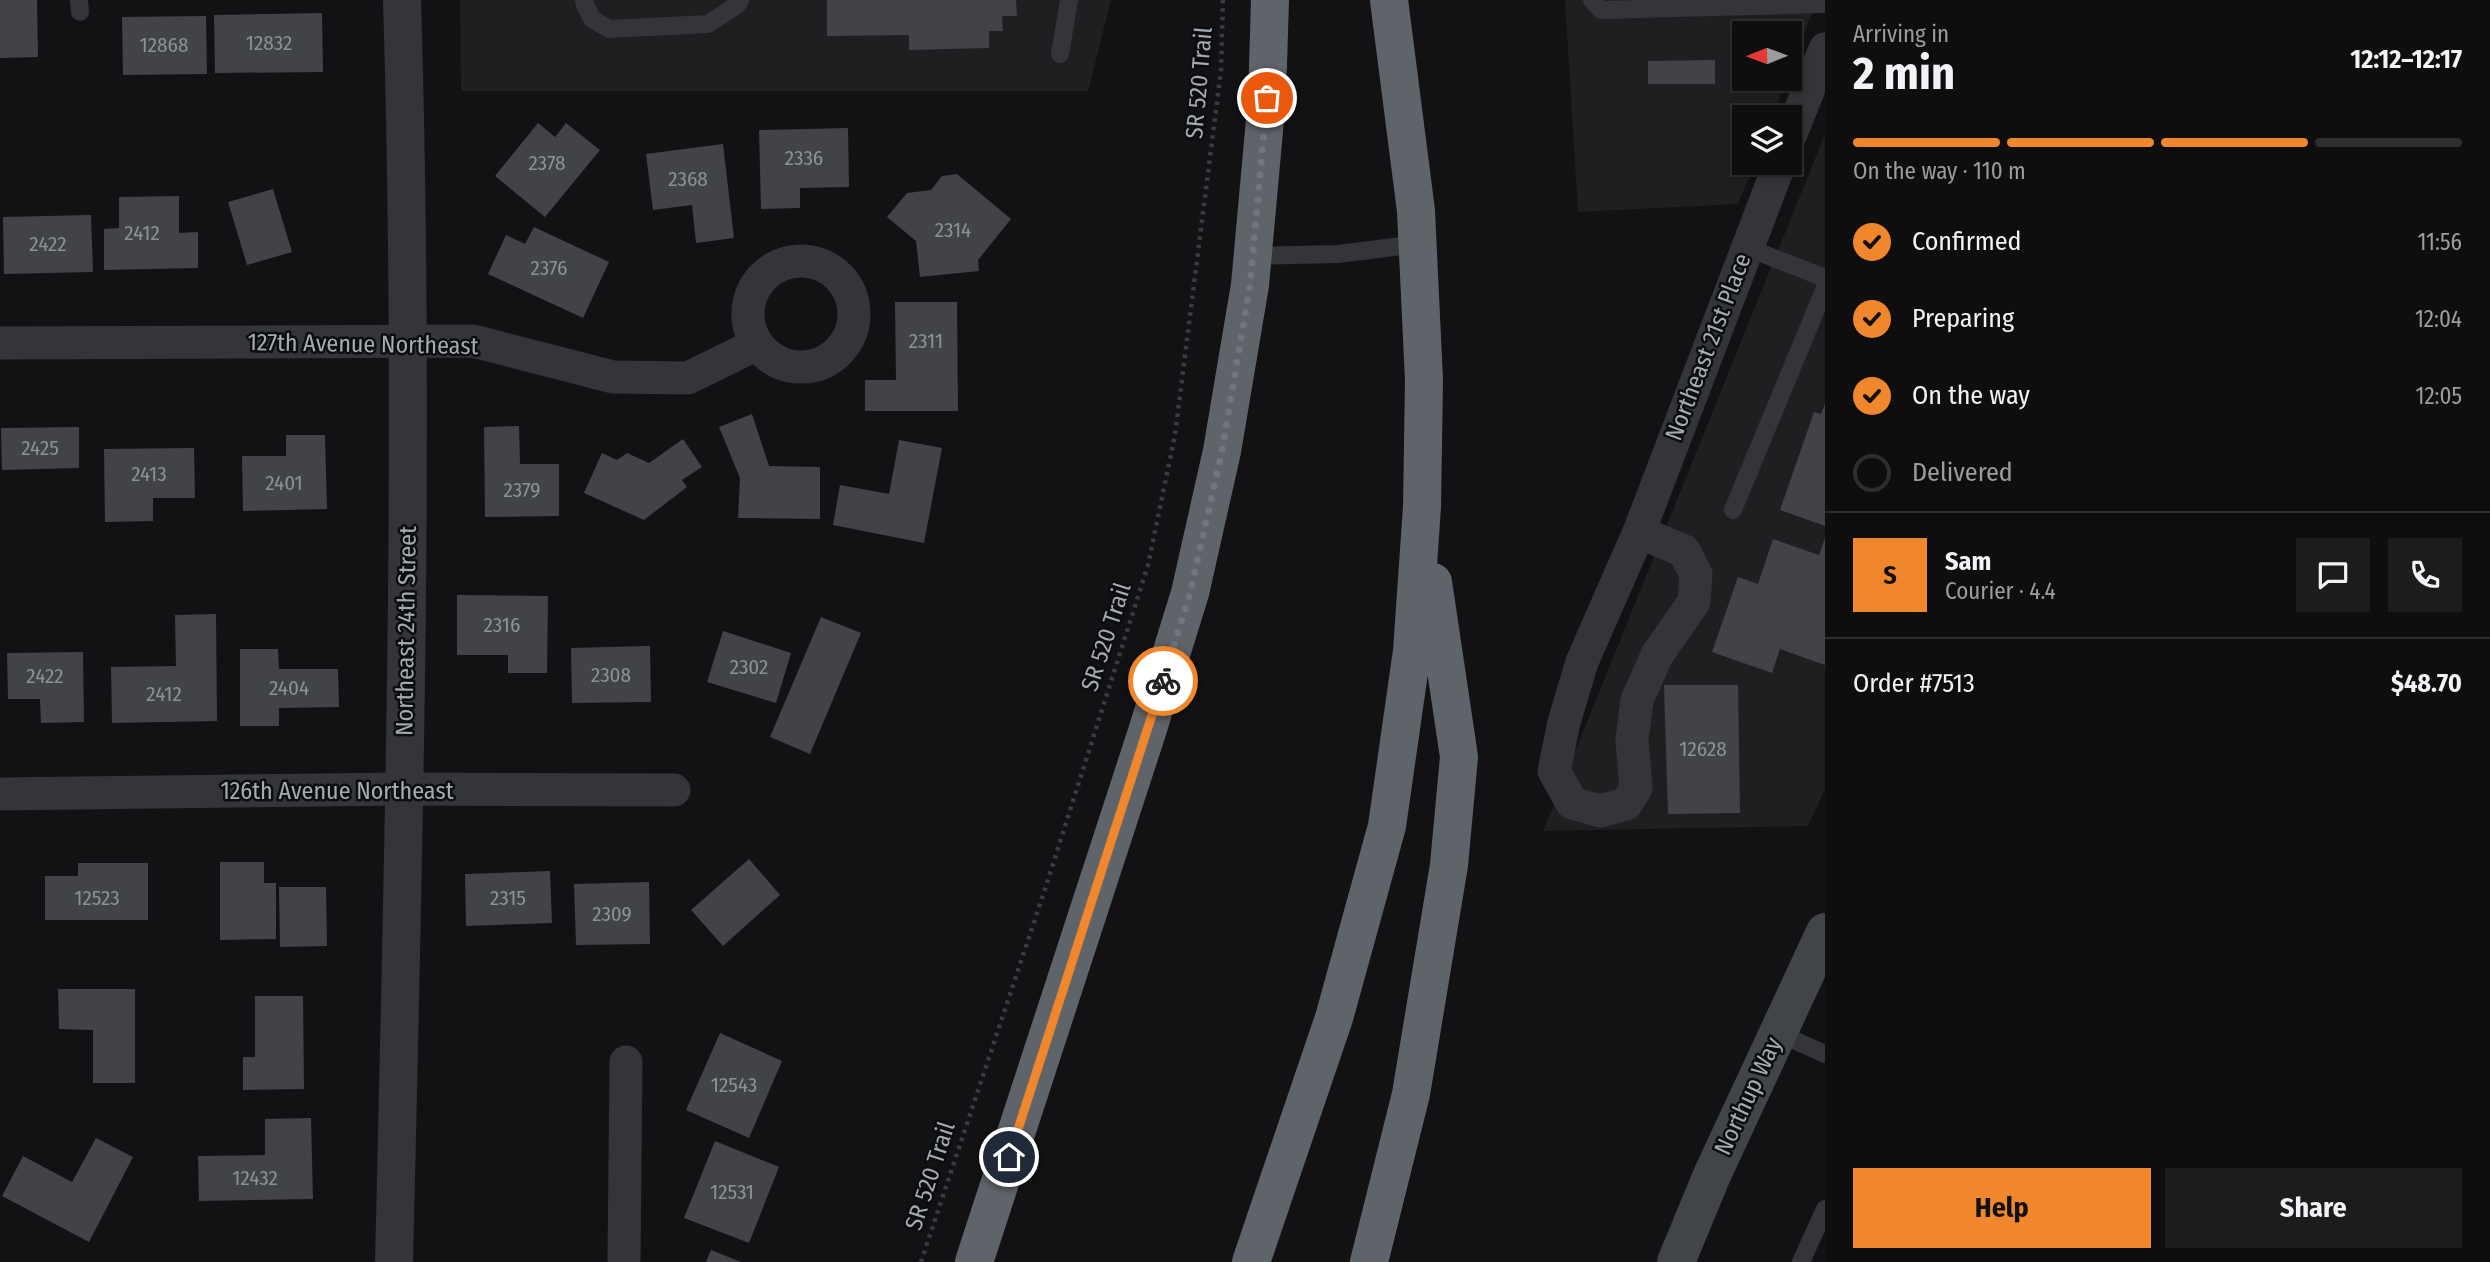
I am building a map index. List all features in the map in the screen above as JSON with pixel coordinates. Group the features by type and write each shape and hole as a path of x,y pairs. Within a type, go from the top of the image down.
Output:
{"highway":[{"path":"974,1262 1190,593 1222,451 1250,285 1267,98 1270,0"},
{"path":"1251,1262 1335,1018 1387,826 1412,651 1422,507 1424,380 1416,211 1389,0"},
{"path":"1369,1262 1411,1094 1447,878 1459,757 1422,507"}],"main road":[{"name":"Northup Way","path":"1676,1262 1712,1175 1825,932"}],"street":[{"name":"Northeast 24th Street","path":"394,1262 405,789 408,341 407,173 401,0"},
{"path":"1802,106 1825,49"},
{"name":"Northeast 21st Place","path":"1639,532 1684,551 1696,573 1694,602 1657,655 1637,700 1632,740 1636,788 1626,804 1600,810 1572,803 1554,771 1564,722 1582,662 1639,532 1775,175"},
{"name":"127th Avenue Northeast","path":"0,343 472,341 613,377 688,378 757,344"},
{"name":"126th Avenue Northeast","path":"0,794 405,789 674,790"},
{"path":"624,1262 626,1062"}],"lane":[{"path":"584,0 592,19 609,29 708,24 737,5 740,0"},
{"path":"1059,54 1069,0"},
{"path":"1592,0 1601,10 1825,4"},
{"path":"1253,256 1338,254 1418,244"},
{"path":"1746,247 1825,278"},
{"path":"1733,510 1825,288"},
{"path":"1778,1033 1825,1054"},
{"path":"1801,1262 1825,1209"}],"path":[{"name":"SR 520 Trail","path":"921,1262 1046,886 1148,565 1175,435 1221,70 1223,0"}],"shaded area":[{"path":"460,0 1111,0 1088,91 461,91"},
{"path":"1565,0 1817,0 1802,39 1802,21 1732,21 1732,91 1782,91 1777,105 1732,105 1732,175 1750,175 1738,204 1578,212"},
{"path":"1825,134 1825,789 1808,826 1543,831"}],"building":[{"path":"0,0 37,0 38,57 0,58"},
{"path":"827,0 1016,0 1017,16 1002,16 1003,31 989,31 989,48 909,50 909,35 827,36"},
{"path":"322,13 323,72 215,73 214,15"},
{"path":"206,16 207,74 123,75 122,17"},
{"path":"1715,60 1715,84 1648,84 1648,61"},
{"path":"538,123 555,137 566,123 600,150 545,217 495,176"},
{"path":"848,128 849,187 800,188 800,208 761,209 759,130"},
{"path":"723,144 734,238 696,243 692,205 653,210 646,154"},
{"path":"957,174 1011,219 978,260 979,271 920,277 916,241 887,217 907,193 931,190 942,176"},
{"path":"273,189 292,252 247,265 228,202"},
{"path":"179,196 179,233 198,232 198,268 104,270 104,229 119,228 119,197"},
{"path":"91,215 93,272 4,274 3,217"},
{"path":"534,227 609,262 583,318 488,274 506,235 525,244"},
{"path":"895,302 957,302 958,411 865,411 865,380 896,380"},
{"path":"1825,404 1825,526 1780,510 1814,412 1821,414"},
{"path":"752,414 769,466 820,467 820,519 738,518 740,478 719,427"},
{"path":"519,426 520,464 559,464 559,516 485,517 484,427"},
{"path":"79,427 79,468 2,470 1,428"},
{"path":"286,435 325,435 327,509 243,511 242,456 286,456"},
{"path":"683,439 702,467 682,480 687,487 644,520 584,493 602,453 617,460 627,453 649,463"},
{"path":"899,440 942,448 924,543 833,525 840,485 889,494"},
{"path":"194,448 195,498 153,498 153,521 105,522 104,449"},
{"path":"1825,538 1825,665 1780,649 1772,673 1712,652 1738,577 1758,584 1773,539 1819,555"},
{"path":"457,595 548,596 547,673 508,673 508,655 457,655"},
{"path":"216,614 217,721 112,723 111,667 176,666 175,615"},
{"path":"821,617 861,633 810,754 770,737"},
{"path":"723,631 791,653 776,703 707,682"},
{"path":"650,646 651,702 572,703 571,648"},
{"path":"240,649 278,649 279,669 338,669 339,707 279,708 279,726 240,726"},
{"path":"83,652 84,722 41,723 40,699 8,699 7,653"},
{"path":"1664,685 1738,685 1740,813 1668,814"},
{"path":"749,859 780,895 723,946 691,910"},
{"path":"220,862 264,862 264,883 276,883 276,939 220,940"},
{"path":"78,863 148,863 148,920 45,920 45,876 78,876"},
{"path":"550,871 552,923 466,926 465,874"},
{"path":"649,882 650,944 576,945 574,884"},
{"path":"279,887 326,887 327,946 280,947"},
{"path":"58,989 135,989 135,1083 93,1083 93,1030 59,1029"},
{"path":"255,996 303,996 304,1089 243,1090 243,1057 255,1057"},
{"path":"720,1033 782,1061 749,1138 686,1110"},
{"path":"311,1118 313,1199 199,1201 198,1156 265,1155 265,1119"},
{"path":"96,1138 133,1157 89,1242 2,1196 23,1156 72,1182"},
{"path":"715,1141 779,1167 749,1243 684,1218"},
{"path":"711,1250 741,1262 706,1262"}],"way so far":[{"path":"1163,681 1190,593 1222,451 1250,285 1267,98"}],"route":[{"path":"1009,1157 1163,681"}]}
